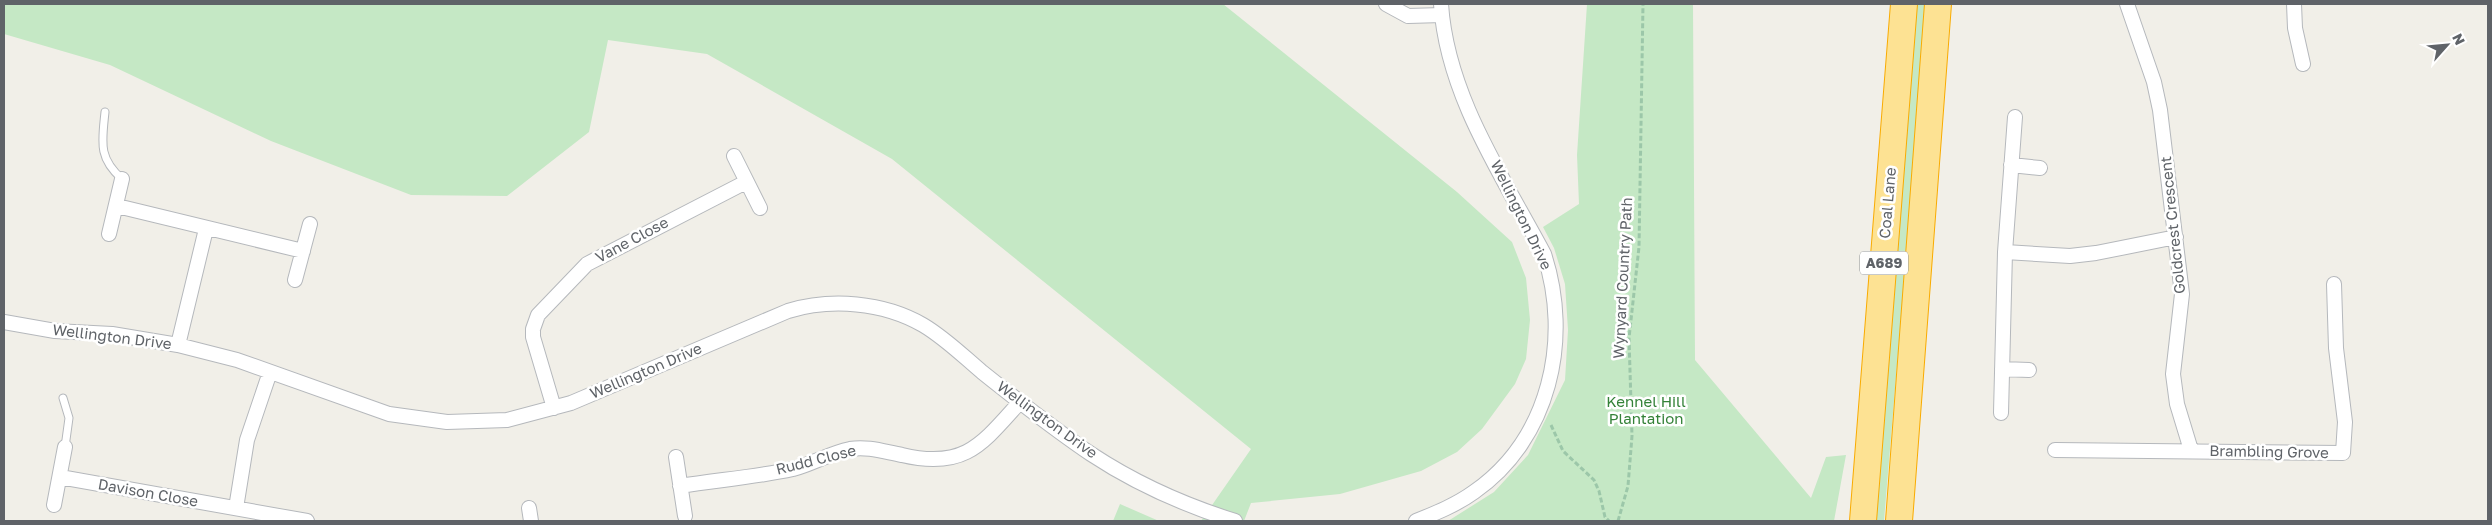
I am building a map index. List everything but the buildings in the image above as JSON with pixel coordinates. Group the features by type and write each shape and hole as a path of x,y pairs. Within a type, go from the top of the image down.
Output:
{"highway":[{"name":"Coal Lane","path":"1863,521 1904,4"},
{"name":"A689","path":"1898,521 1938,4"}],"street":[{"path":"1386,4 1408,16 1442,9"},
{"name":"Goldcrest Crescent","path":"2127,4 2154,82 2176,237 2182,294 2173,374 2177,404 2191,450"},
{"path":"2294,4 2295,28 2303,64"},
{"name":"Wellington Drive","path":"1416,521 1450,507 1474,492 1496,474 1522,444 1540,410 1555,359 1557,319 1551,275 1544,254 1464,100 1445,42 1442,9"},
{"path":"2001,413 2005,252 2014,117"},
{"path":"734,156 760,208"},
{"path":"2011,165 2040,168"},
{"path":"109,234 122,179"},
{"name":"Vane Close","path":"554,408 533,337 533,329 538,315 587,264 746,182"},
{"path":"117,206 302,251"},
{"path":"296,280 310,224"},
{"path":"178,345 206,229"},
{"path":"2005,252 2070,256 2096,253 2176,237"},
{"name":"Brambling Grove","path":"2055,450 2344,453 2345,422 2336,348 2334,284"},
{"name":"Wellington Drive","path":"4,322 55,331 112,334 178,345 237,360 389,414 447,422 508,420 554,408 788,311 823,304 853,304 880,308 916,322 941,337 1020,402 1091,454 1131,479 1180,501 1235,521"},
{"path":"2002,369 2029,370"},
{"path":"236,508 247,440 270,372"},
{"name":"Rudd Close","path":"680,486 793,469 850,449 878,450 916,459 944,460 958,456 984,442 1020,402"},
{"path":"54,505 64,447"},
{"path":"676,457 685,516"},
{"name":"Davison Close","path":"60,477 307,521"}],"lane":[{"path":"104,112 102,143 105,159 110,168 122,179"},
{"path":"63,398 69,418 64,447"}],"path":[{"name":"Wynyard Country Path","path":"1618,521 1628,486 1632,436 1629,338 1639,247 1643,4"},
{"path":"1540,410 1549,422 1563,451 1594,480 1599,491 1605,517 1609,521"}],"green space":[{"path":"4,4 1223,4 1457,192 1512,242 1526,278 1530,320 1526,359 1515,384 1482,429 1457,452 1421,471 1340,494 1251,503 1244,521 1201,521 1251,449 892,159 707,54 608,40 589,132 507,196 411,195 271,141 110,65 4,34"},
{"name":"Kennel Hill Plantation","path":"1587,4 1693,4 1695,360 1811,498 1826,457 1846,455 1834,521 1448,521 1494,492 1528,455 1565,380 1568,330 1565,284 1554,248 1543,227 1579,204 1577,155"},
{"path":"1914,4 1927,4 1884,521 1873,521"},
{"path":"1120,504 1159,521 1113,521"}]}
